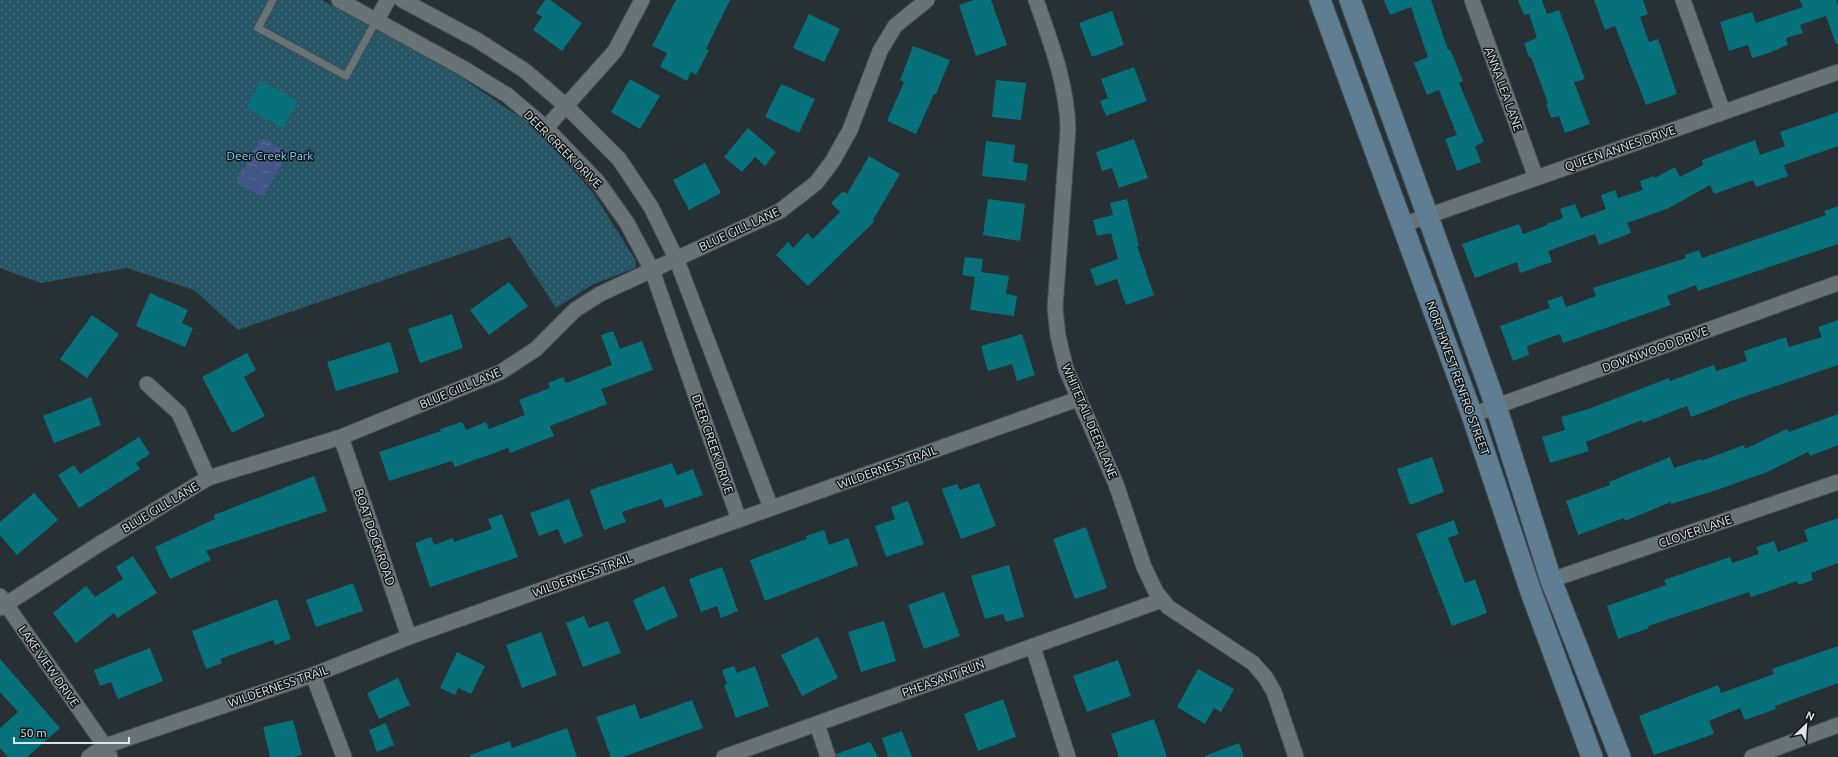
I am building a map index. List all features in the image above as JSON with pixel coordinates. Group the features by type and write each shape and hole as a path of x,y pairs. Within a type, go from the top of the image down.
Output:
{"main road":[{"name":"NORTHWEST RENFRO STREET","path":"1320,0 1472,415 1531,592 1592,757"},
{"name":"NORTHWEST RENFRO STREET","path":"1350,0 1496,406 1551,580 1620,757"}],"street":[{"name":"DEER CREEK DRIVE","path":"339,0 507,94 546,128 598,182 627,223 652,270 739,520"},
{"path":"376,21 388,0"},
{"path":"402,0 477,40 524,70 565,105 619,159 651,208 676,258 771,508"},
{"path":"546,128 615,51 642,0"},
{"name":"BLUE GILL LANE","path":"2,603 208,478 341,437 501,372 536,349 575,310 600,294 780,211 816,183 832,162 850,130 874,63 895,26 927,0"},
{"name":"WHITETAIL DEER LANE","path":"1036,0 1060,71 1068,107 1068,137 1054,308 1058,336 1066,369 1116,484 1144,567 1156,592 1168,607 1253,662 1266,678 1274,692 1296,757"},
{"name":"ANNA LEA LANE","path":"1472,0 1536,178"},
{"path":"1683,0 1723,112"},
{"name":"QUEEN ANNES DRIVE","path":"1402,225 1838,72"},
{"name":"DOWNWOOD DRIVE","path":"1472,415 1838,284"},
{"path":"147,384 178,413 208,478"},
{"name":"WILDERNESS TRAIL","path":"89,757 313,675 409,637 1078,399"},
{"name":"BOAT DOCK ROAD","path":"341,437 409,637"},
{"name":"CLOVER LANE","path":"1551,580 1838,482"},
{"name":"PHEASANT RUN","path":"724,757 1162,600"},
{"name":"LAKE VIEW DRIVE","path":"2,603 108,751"},
{"path":"1033,646 1068,757"},
{"path":"313,675 344,757"},
{"path":"817,724 828,757"},
{"path":"1752,757 1838,725"}],"lane":[{"path":"273,0 258,28 346,76 376,21"}],"green space":[{"name":"Deer Creek Park","path":"0,0 322,0 458,75 537,129 594,194 636,261 635,268 592,285 556,308 510,237 238,330 194,290 127,268 41,283 0,268"}],"water":[{"path":"264,139 286,151 287,155 264,195 261,196 238,184 237,179 260,140"}],"building":[{"path":"545,0 550,0 582,23 562,51 533,30 542,17 536,13"},
{"path":"676,0 730,0 706,49 709,50 696,75 691,72 687,81 660,67 667,53 652,46"},
{"path":"974,0 991,0 1007,45 976,56 959,5"},
{"path":"1384,0 1431,0 1448,50 1450,49 1463,81 1459,83 1484,142 1475,146 1481,162 1457,171 1445,139 1457,135 1439,90 1427,95 1414,63 1428,57 1411,7 1390,15"},
{"path":"1518,0 1542,0 1547,14 1559,10 1585,79 1574,82 1590,124 1565,133 1559,116 1551,118 1546,104 1548,103 1531,57 1529,57 1524,43 1537,38 1529,14 1524,15"},
{"path":"1594,0 1643,0 1648,14 1640,17 1649,42 1658,39 1677,94 1646,105 1615,26 1605,30"},
{"path":"1800,0 1836,0 1838,5 1838,44 1836,44 1826,16 1800,25 1803,33 1786,38 1788,45 1766,54 1752,58 1748,45 1729,51 1720,22 1752,12 1756,23 1803,7"},
{"path":"1112,11 1124,45 1092,57 1079,23"},
{"path":"809,14 840,29 824,62 793,48"},
{"path":"913,46 950,60 936,94 934,94 916,134 887,121 904,82 900,80"},
{"path":"1134,67 1147,101 1106,116 1100,101 1108,98 1101,79"},
{"path":"630,79 660,96 640,129 611,112"},
{"path":"996,80 1026,83 1021,120 992,117"},
{"path":"261,81 298,101 283,128 246,108"},
{"path":"781,84 815,99 799,133 765,117"},
{"path":"1838,112 1838,146 1784,165 1788,176 1756,187 1753,180 1714,194 1710,185 1669,208 1627,223 1631,233 1599,245 1595,234 1548,251 1552,262 1520,273 1517,262 1475,278 1462,244 1519,224 1523,234 1563,218 1560,209 1575,204 1581,218 1606,209 1601,195 1615,190 1618,198 1643,190 1640,181 1654,176 1655,178 1675,167 1680,177 1703,165 1702,160 1755,140 1760,155 1785,146 1780,132"},
{"path":"748,128 776,152 765,166 755,157 742,172 724,157"},
{"path":"1134,139 1148,178 1119,188 1112,168 1102,171 1096,152"},
{"path":"986,141 1015,145 1013,162 1028,164 1026,181 982,176"},
{"path":"869,156 900,174 873,220 874,222 808,286 776,255 788,242 793,248 807,233 813,239 840,212 831,203 843,191 847,194"},
{"path":"705,163 721,193 689,210 673,180"},
{"path":"988,199 1025,204 1020,241 983,235"},
{"path":"1127,199 1139,246 1137,246 1154,295 1126,305 1117,279 1096,286 1090,269 1118,259 1111,233 1097,236 1093,220 1113,215 1110,203"},
{"path":"1838,206 1838,244 1698,291 1696,285 1667,296 1671,305 1563,343 1560,334 1527,346 1529,355 1513,361 1500,326 1550,308 1547,301 1562,296 1566,307 1596,296 1593,288 1686,258 1685,255 1699,250 1702,258 1826,215 1824,211"},
{"path":"965,257 983,259 981,272 1009,276 1006,294 1017,296 1014,316 970,310 975,277 962,275"},
{"path":"509,282 528,306 489,335 470,310"},
{"path":"150,293 188,310 182,323 193,328 185,347 136,326"},
{"path":"452,314 463,348 420,363 408,329"},
{"path":"92,315 119,334 87,378 60,359"},
{"path":"1838,320 1838,365 1728,402 1691,417 1687,406 1643,423 1642,420 1586,442 1589,451 1550,463 1542,437 1565,430 1561,417 1588,409 1669,378 1670,381 1714,365 1716,371 1747,361 1744,351 1786,337 1789,347 1822,337 1818,327"},
{"path":"613,331 620,349 642,341 653,370 601,389 607,404 550,426 554,436 510,453 508,448 455,467 452,461 389,481 379,452 441,431 440,429 462,422 466,430 486,422 489,429 525,415 519,400 550,388 548,383 563,377 566,383 612,365 601,335"},
{"path":"1022,334 1035,375 1017,381 1012,364 988,371 981,346"},
{"path":"390,342 399,372 336,391 327,362"},
{"path":"247,353 256,370 244,377 265,416 232,433 202,377"},
{"path":"91,397 101,425 54,443 43,416"},
{"path":"1838,414 1838,445 1810,456 1808,452 1767,472 1717,490 1671,504 1671,502 1625,521 1624,518 1578,535 1566,501 1610,485 1609,482 1670,457 1674,468 1701,459 1701,461 1744,445 1745,449 1787,429 1789,432"},
{"path":"139,437 150,454 136,463 140,469 79,508 58,475 74,465 80,474"},
{"path":"1432,457 1444,492 1410,505 1397,469"},
{"path":"672,463 677,475 693,469 703,495 665,508 662,499 622,512 626,522 604,530 590,490"},
{"path":"314,476 327,511 206,551 211,560 170,579 155,547 215,519 214,515"},
{"path":"979,483 996,526 961,539 942,489 957,484 960,490"},
{"path":"34,493 58,520 17,555 0,535 0,522"},
{"path":"569,499 583,536 564,544 558,529 539,536 530,513"},
{"path":"908,501 924,544 886,557 875,526 895,519 891,507"},
{"path":"502,514 518,557 430,587 415,543 431,537 434,545 453,538 454,542 492,529 488,519"},
{"path":"1838,518 1838,563 1811,573 1813,580 1799,585 1797,581 1751,597 1749,592 1648,626 1649,628 1618,639 1607,606 1666,585 1664,580 1730,557 1732,563 1759,554 1756,547 1774,541 1778,552 1808,541 1804,530"},
{"path":"1454,520 1459,534 1448,538 1465,583 1475,579 1487,613 1452,626 1416,534"},
{"path":"1086,527 1107,588 1075,599 1053,539"},
{"path":"824,530 829,545 848,538 858,565 765,601 750,560 807,539 806,536"},
{"path":"133,556 157,593 117,618 114,613 76,643 53,613 86,586 95,597 123,579 116,567"},
{"path":"1009,565 1024,617 1006,622 1003,614 985,619 971,576"},
{"path":"722,567 738,611 721,618 717,606 701,612 689,579"},
{"path":"353,583 363,611 316,627 306,600"},
{"path":"664,586 678,616 646,631 633,600"},
{"path":"944,592 960,636 924,649 908,605"},
{"path":"277,599 291,639 275,645 273,640 253,647 220,659 222,663 206,669 192,631"},
{"path":"584,616 589,628 608,621 621,653 583,667 566,623"},
{"path":"884,621 896,661 861,672 848,632"},
{"path":"541,632 557,675 522,688 506,645"},
{"path":"818,637 838,678 802,696 781,655"},
{"path":"1838,646 1838,683 1775,706 1776,709 1745,720 1740,708 1709,721 1714,734 1654,755 1639,716 1718,685 1721,693 1774,674 1772,669"},
{"path":"150,648 163,681 118,699 111,682 100,686 94,670"},
{"path":"457,652 485,666 471,694 458,688 455,695 440,688"},
{"path":"0,659 60,728 27,757 8,757 0,748 0,728 18,712 0,692"},
{"path":"1118,660 1131,696 1087,712 1073,676"},
{"path":"734,666 737,673 755,666 769,706 736,718 724,685 727,684 722,670"},
{"path":"1198,669 1234,689 1221,712 1214,708 1205,724 1177,707"},
{"path":"398,678 410,705 379,719 367,693"},
{"path":"1003,699 1016,737 978,751 964,714"},
{"path":"692,700 703,728 623,757 611,757 596,717 635,704 640,719"},
{"path":"1154,719 1167,757 1119,757 1111,734"},
{"path":"293,720 302,755 294,757 270,757 263,727"},
{"path":"386,723 394,745 377,752 369,730"},
{"path":"567,728 577,757 470,757 470,755 510,741 512,748"},
{"path":"902,731 912,757 888,757 882,738"},
{"path":"870,742 878,757 837,757 836,754"},
{"path":"1239,743 1244,757 1205,757 1205,756"}]}
